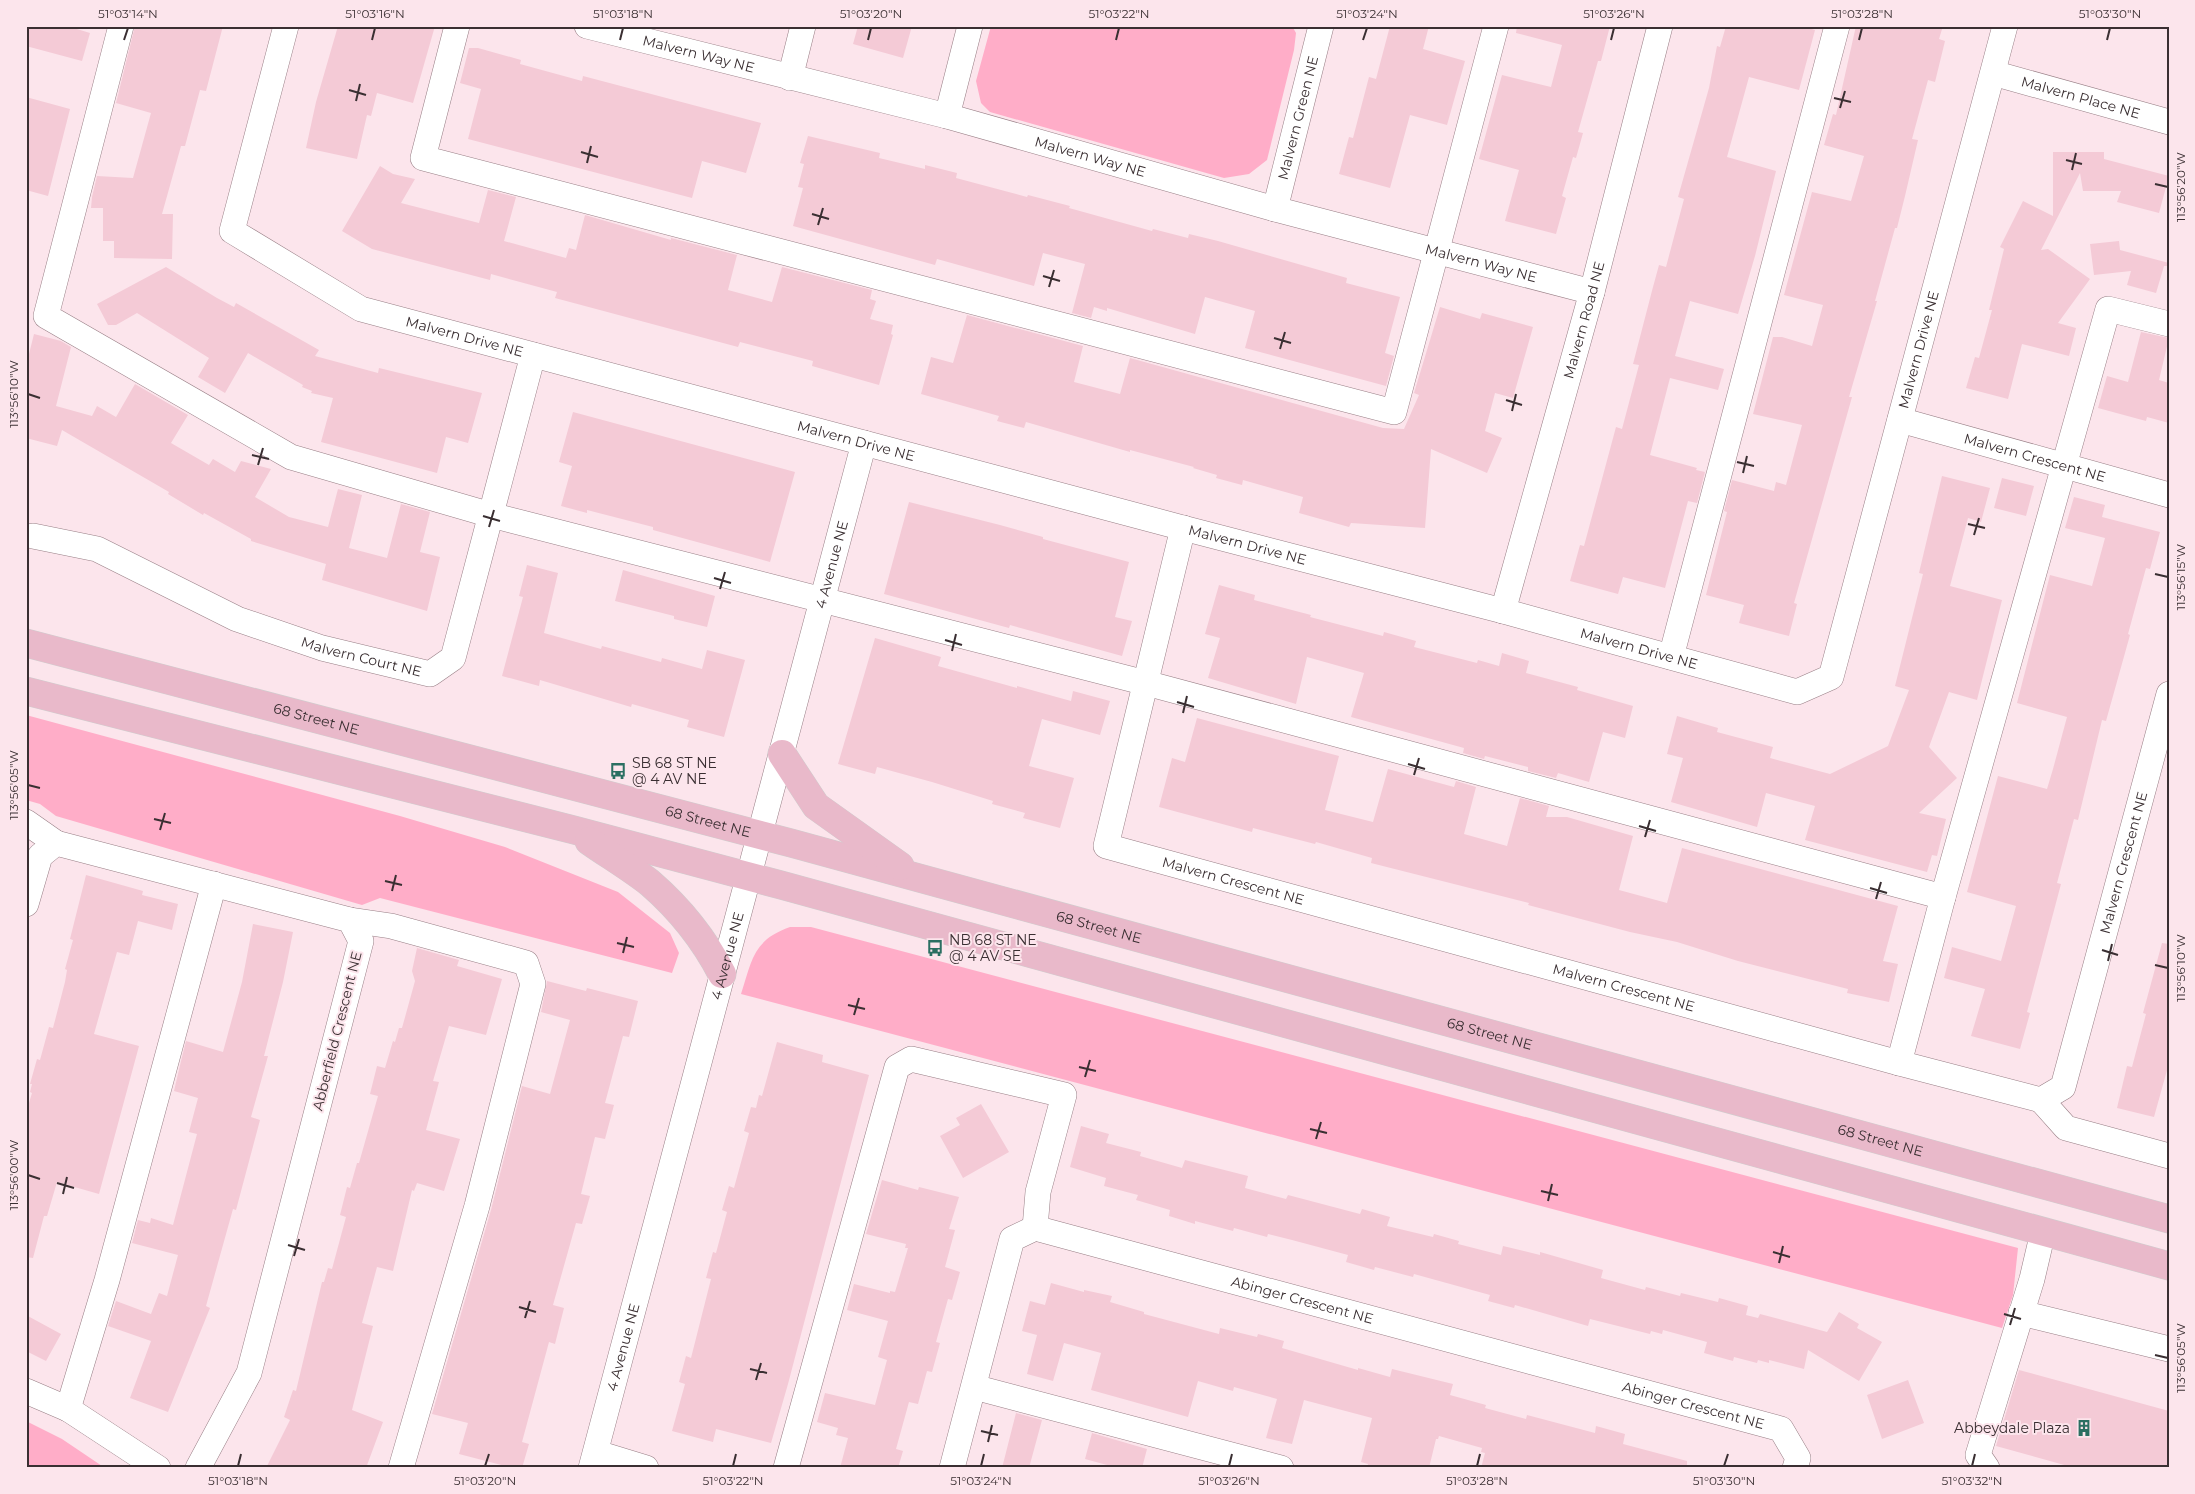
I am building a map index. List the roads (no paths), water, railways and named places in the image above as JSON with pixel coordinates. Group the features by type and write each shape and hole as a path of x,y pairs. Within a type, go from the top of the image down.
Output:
{"main road":[{"name":"68 Street NE","path":"26,643 916,877 2169,1219"},
{"path":"26,691 574,830 2169,1266"},
{"path":"782,754 816,806 916,877"},
{"path":"574,830 656,890 689,922 711,953 722,974"}],"street":[{"path":"122,26 46,316 291,457 491,515 1146,683 1943,897"},
{"name":"Malvern Drive NE","path":"286,26 232,231 361,309 1183,528 1503,611 1797,692 1831,677 2005,26"},
{"path":"457,26 424,158 1394,412 1496,26"},
{"name":"Malvern Way NE","path":"587,26 627,32 790,78 947,116 1275,209 1592,292"},
{"path":"790,78 803,26"},
{"path":"947,116 970,26"},
{"name":"Malvern Green NE","path":"1275,209 1321,26"},
{"name":"Malvern Road NE","path":"1503,611 1592,292 1660,26"},
{"path":"1671,657 1838,26"},
{"name":"Malvern Place NE","path":"1993,73 2169,122"},
{"path":"1899,1063 1943,897 2108,309 2169,324"},
{"name":"Malvern Court NE","path":"33,536 97,549 237,619 322,648 430,674 453,658 533,355"},
{"name":"Malvern Crescent NE","path":"1900,420 2169,495"},
{"name":"4 Avenue NE","path":"594,1460 864,443"},
{"name":"Malvern Crescent NE","path":"1183,528 1106,846 1899,1063 2041,1100 2063,1088 2169,694"},
{"path":"26,822 56,843 350,920 391,926 526,963 533,984 477,1206 401,1468"},
{"path":"26,904 40,856 56,843"},
{"path":"68,1409 107,1280 214,884"},
{"name":"Abberfield Crescent NE","path":"198,1468 249,1373 361,941 350,920"},
{"path":"786,1468 897,1067 911,1059 1064,1095 1038,1192 1035,1228 1012,1239 952,1468"},
{"path":"2041,1100 2066,1128 2169,1156"},
{"name":"Abinger Crescent NE","path":"1035,1228 1780,1430 1798,1458 1795,1468"},
{"path":"1987,1468 1978,1455 2032,1279 2043,1232"},
{"path":"2021,1313 2169,1349"},
{"path":"974,1387 1281,1468"},
{"path":"26,1391 68,1409 158,1468"},
{"path":"594,1460 646,1468"}],"place":[{"name":"SB 68 ST NE @ 4 AV NE","path":"618,771"},
{"name":"NB 68 ST NE @ 4 AV SE","path":"935,948"},
{"name":"Abbeydale Plaza","path":"2084,1428"}]}
